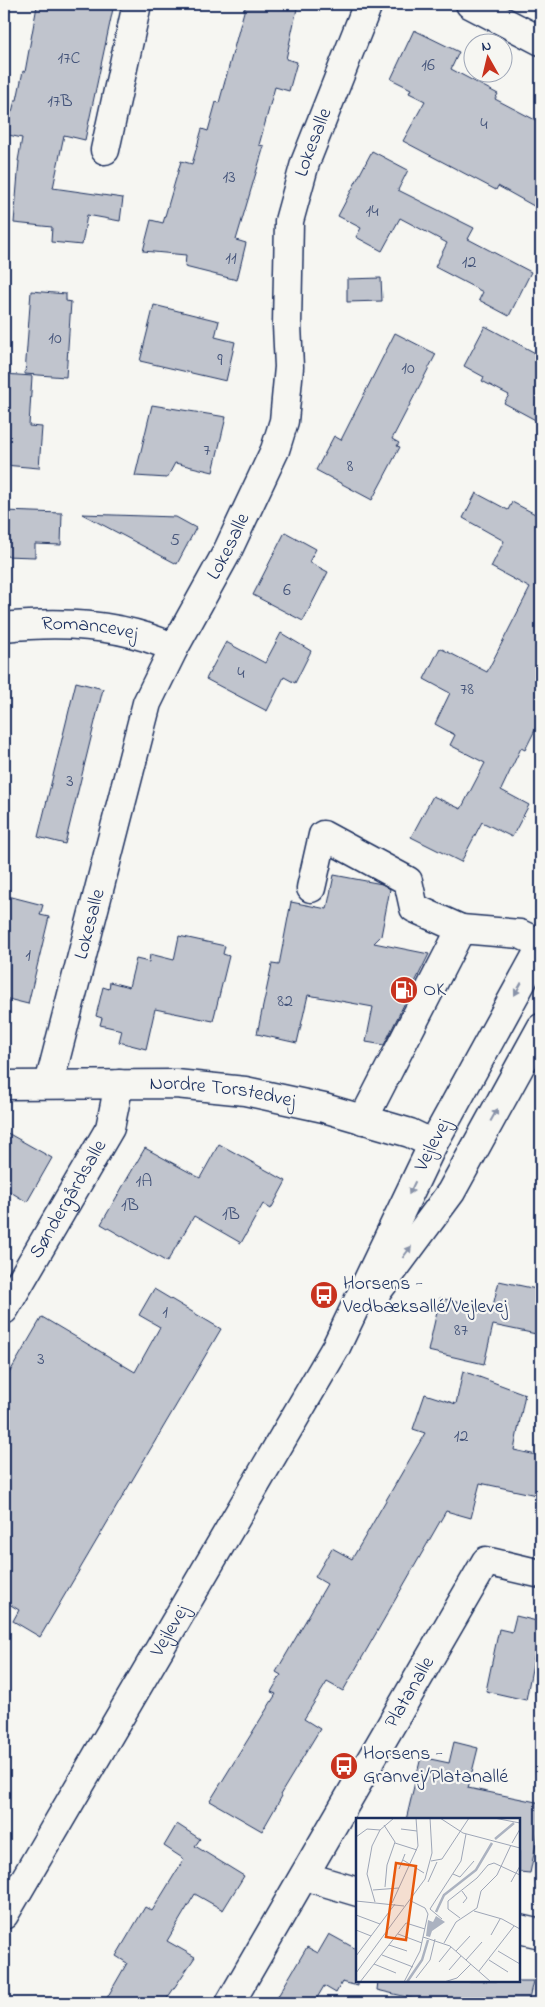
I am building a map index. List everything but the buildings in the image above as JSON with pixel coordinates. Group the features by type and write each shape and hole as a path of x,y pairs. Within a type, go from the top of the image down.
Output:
{"street":[{"path":"105,150 137,4"},
{"name":"Lokesalle","path":"50,1084 147,703 174,648 227,552 275,450 284,421 289,367 287,325 289,221 305,164 368,4"},
{"path":"470,4 541,41"},
{"name":"Romancevej","path":"4,627 34,624 78,624 156,640 174,648"},
{"path":"311,888 323,835 408,881 414,908 461,929 520,934 541,946"},
{"path":"363,1120 461,929"},
{"name":"Vejlevej","path":"4,1915 336,1347 433,1144 541,946"},
{"name":"Vejlevej","path":"336,1347 451,1192 541,1028"},
{"name":"Søndergårdsalle","path":"4,1310 110,1128 119,1084"},
{"name":"Nordre Torstedvej","path":"4,1085 176,1084 245,1091 363,1120 410,1134 433,1144"},
{"name":"Platanalle","path":"230,2003 486,1561 541,1574"},
{"path":"304,1876 356,1891"},
{"path":"520,1929 541,1934"}],"place":[{"name":"OK","path":"404,990"},
{"name":"Horsens - Vedbæksallé/Vejlevej","path":"324,1295"},
{"name":"Horsens - Granvej/Platanallé","path":"344,1766"}]}
